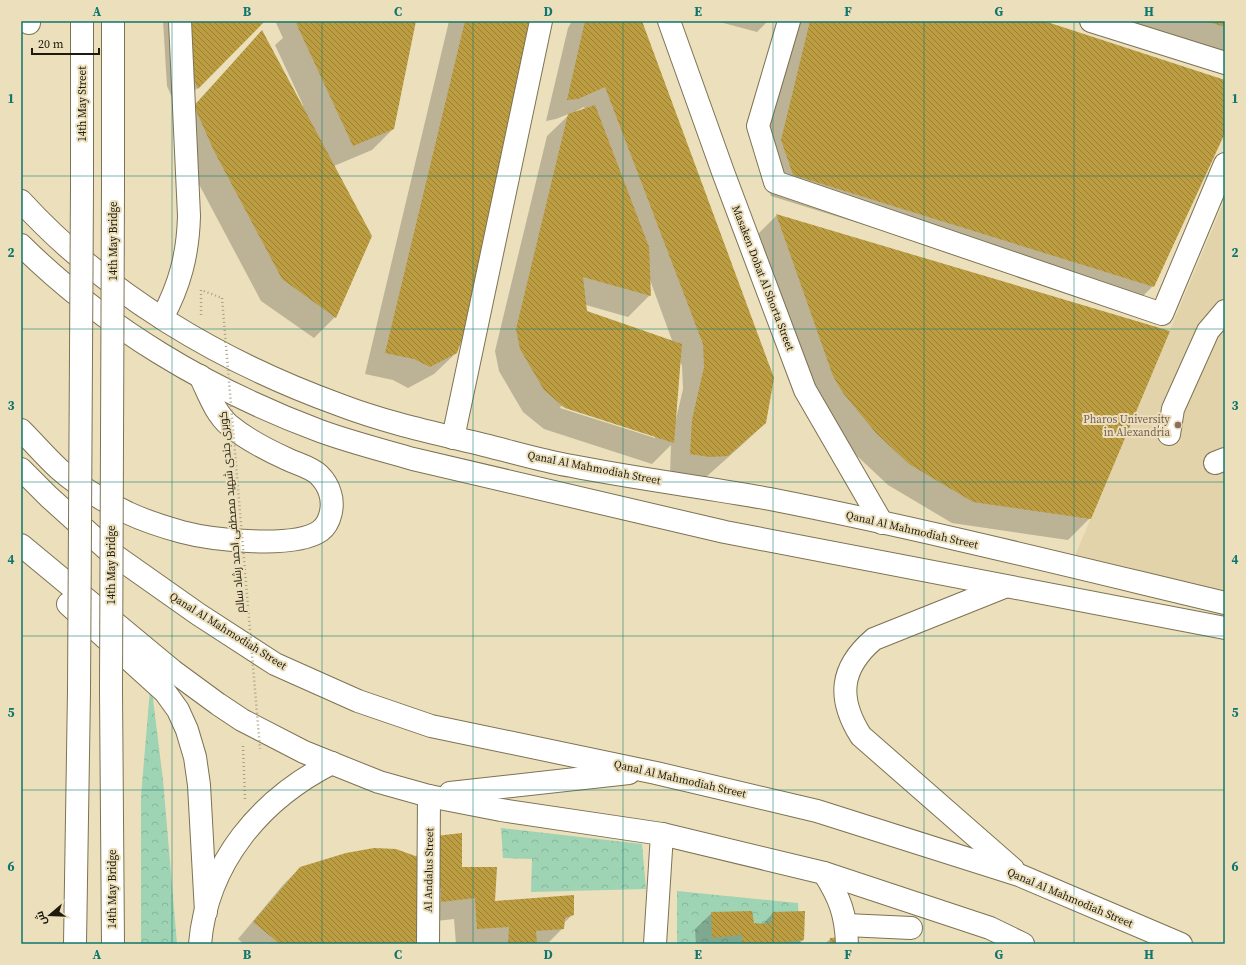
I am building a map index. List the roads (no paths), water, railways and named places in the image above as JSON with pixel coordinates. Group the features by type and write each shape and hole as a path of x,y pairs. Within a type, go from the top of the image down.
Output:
{"main road":[{"name":"14th May Street","path":"75,944 79,691 82,21"},
{"name":"14th May Bridge","path":"112,944 111,691 113,21"},
{"path":"162,318 180,279 188,237 189,208 180,21"},
{"path":"453,438 541,21"},
{"name":"Masaken Dobat Al Shorta Street","path":"669,21 723,172 805,390 882,523"},
{"path":"789,21 758,126 775,182 1162,314 1225,164"},
{"path":"1091,21 1225,63"},
{"name":"Qanal Al Mahmodiah Street","path":"21,201 50,233 79,258 162,318 252,368 299,389 384,420 568,466 768,499 882,523 1225,603"},
{"path":"21,216 50,233"},
{"path":"21,245 69,288 108,318 148,345 200,376 264,408 321,431 413,459 725,532 1004,587 1225,628"},
{"path":"1169,434 1173,409 1208,330 1225,311"},
{"path":"21,430 59,469 81,486 129,513 154,524 212,538 242,541 272,542 303,537 319,532 329,518 332,510 332,500 326,482 310,469 276,454 228,424 215,406 200,376"},
{"name":"Qanal Al Mahmodiah Street","path":"21,469 49,497 110,552 198,614 275,664 358,701 431,726 646,771 817,811 1019,874 1181,944"},
{"path":"21,545 173,671 242,720 304,752 379,782 429,796 501,810 662,834 824,873 951,915 992,936 1023,944"},
{"path":"21,561 165,692 178,710 187,730 195,757 199,785 206,912"},
{"path":"1004,587 874,639 860,651 850,667 845,684 846,702 851,720 861,736 1019,874"},
{"path":"200,944 206,912 214,887 224,864 246,830 269,804 289,788 309,774 332,763"},
{"path":"429,796 646,771"},
{"name":"Al Andalus Street","path":"428,944 429,796"},
{"path":"655,944 662,834"},
{"path":"824,873 842,906 847,935 906,936 922,919 936,915 951,915"}],"place":[{"name":"Pharos University in Alexandria","path":"1178,425"}]}
